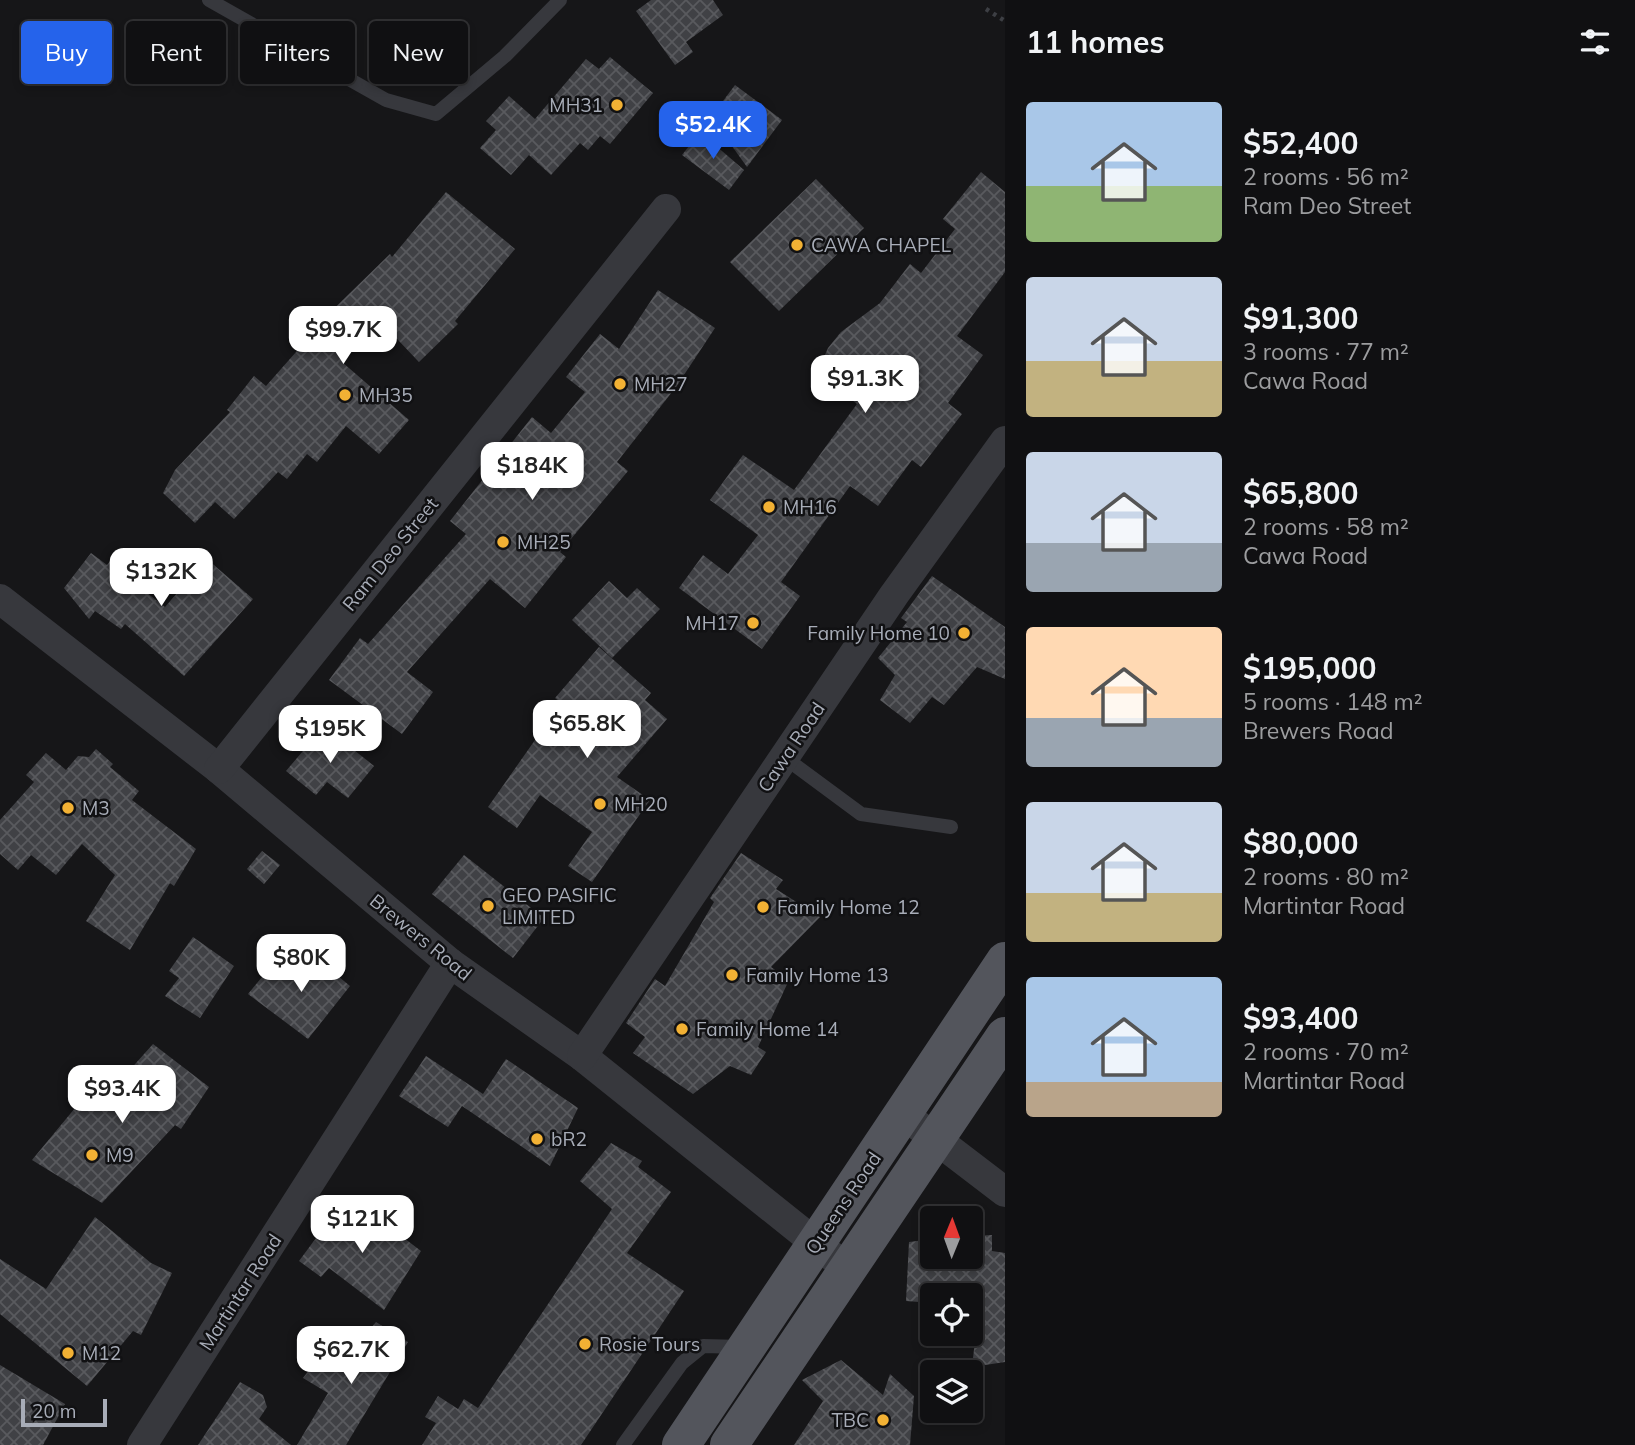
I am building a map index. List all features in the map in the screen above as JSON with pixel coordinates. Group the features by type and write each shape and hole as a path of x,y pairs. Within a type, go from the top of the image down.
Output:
{"main road":[{"name":"Queens Road","path":"681,1445 1005,961"},
{"name":"Queens Road","path":"729,1445 1005,1036"}],"street":[{"name":"Ram Deo Street","path":"219,769 666,209"},
{"name":"Cawa Road","path":"582,1056 894,595 1005,441"},
{"name":"Brewers Road","path":"0,599 219,769 450,963 582,1056 816,1245 848,1267"},
{"name":"Martintar Road","path":"142,1445 450,963"},
{"path":"903,1114 1005,1192"}],"lane":[{"path":"209,0 386,100 436,114 505,56 560,0"},
{"path":"784,757 861,814 951,827"},
{"path":"623,1445 682,1363 702,1346 746,1347"}],"path":[{"path":"986,9 1005,20"}],"building":[{"path":"651,0 713,0 723,15 686,42 693,52 675,65 636,11"},
{"path":"610,57 653,93 610,144 600,136 588,150 580,143 551,175 529,155 511,175 480,148 496,130 486,121 509,96 535,119 586,59 599,69"},
{"path":"735,85 782,120 747,167 711,117"},
{"path":"700,132 744,170 729,190 682,155"},
{"path":"981,172 1005,192 1005,272 957,336 983,355 948,403 962,414 921,467 912,460 878,506 850,486 781,582 800,596 762,649 679,588 703,555 728,574 758,535 710,500 743,455 794,490 857,404 817,373 828,348 841,332 880,303 910,264 921,273 955,229 943,219"},
{"name":"CAWA CHAPEL","path":"816,179 864,228 779,311 730,262"},
{"path":"446,192 515,249 455,321 458,324 419,362 379,320 342,362 409,420 379,454 346,426 317,462 307,454 287,479 278,472 234,519 215,502 195,523 163,493 175,470 230,412 227,410 254,376 266,386 311,335 309,333 390,254 392,257"},
{"path":"658,290 715,328 676,387 617,462 628,471 560,552 566,557 525,608 490,579 407,672 433,692 402,734 329,680 360,638 368,644 466,534 450,521 532,417 551,433 585,392 566,377 600,334 619,349"},
{"path":"91,553 107,565 116,553 135,568 128,578 165,607 207,559 253,599 184,676 125,624 121,629 95,611 89,619 64,588"},
{"path":"932,576 1005,627 1005,679 977,667 944,705 932,697 910,723 880,700 895,675 878,658 907,622 901,618"},
{"path":"609,581 627,598 637,588 660,609 612,658 572,620"},
{"path":"599,647 651,693 645,700 667,719 617,777 650,800 592,882 568,866 592,832 540,795 517,828 488,807 561,703 555,698"},
{"path":"324,726 374,766 348,798 327,782 316,795 286,771"},
{"path":"96,749 113,764 110,767 139,791 132,800 196,849 174,886 170,883 130,950 86,921 115,875 82,844 56,875 31,855 18,870 0,854 0,820 34,782 26,775 46,753 66,770 78,756 89,757"},
{"path":"262,851 280,865 264,884 247,869"},
{"path":"741,853 783,880 776,889 820,917 771,967 789,980 758,1047 766,1052 751,1075 730,1066 693,1094 633,1053 645,1037 626,1023 655,979 665,986 714,902 710,898"},
{"name":"GEO PASIFIC LIMITED","path":"464,855 544,918 513,958 432,894"},
{"path":"193,937 234,966 200,1018 165,996 179,978 169,971"},
{"path":"309,952 350,986 308,1039 248,994 271,966 279,972 287,961 299,968"},
{"path":"153,1044 209,1087 181,1129 175,1125 102,1203 32,1160 80,1102 93,1111"},
{"name":"bR2","path":"426,1056 483,1094 506,1059 578,1108 550,1166 462,1106 448,1127 399,1096"},
{"name":"Rosie Tours","path":"611,1143 642,1161 638,1167 671,1192 627,1253 684,1291 581,1445 422,1445 436,1423 425,1417 438,1396 458,1409 464,1399 478,1408 612,1209 580,1181"},
{"path":"342,1203 377,1231 383,1222 421,1251 384,1310 329,1268 321,1277 299,1261"},
{"path":"95,1217 151,1263 172,1273 141,1335 133,1331 87,1386 0,1314 0,1259 46,1289"},
{"path":"984,1235 992,1235 992,1251 1005,1253 1005,1362 983,1365 983,1360 973,1360 974,1346 983,1346 983,1283 920,1283 920,1302 906,1301 909,1242 920,1241 920,1269 984,1269"},
{"path":"376,1322 408,1342 346,1445 297,1445 328,1393 303,1378 325,1349 343,1361"},
{"name":"TBC","path":"841,1360 883,1395 890,1374 914,1396 910,1445 794,1445 823,1401 802,1380"},
{"path":"0,1365 65,1404 43,1445 0,1445"},
{"path":"240,1382 263,1395 267,1407 259,1419 291,1445 198,1445"}],"place":[{"name":"MH31","path":"617,105"},
{"name":"CAWA CHAPEL","path":"797,245"},
{"name":"MH27","path":"620,384"},
{"name":"MH35","path":"345,395"},
{"name":"MH16","path":"769,507"},
{"name":"MH25","path":"503,542"},
{"name":"MH17","path":"753,623"},
{"name":"Family Home 10","path":"964,633"},
{"name":"MH20","path":"600,804"},
{"name":"M3","path":"68,808"},
{"name":"GEO PASIFIC LIMITED","path":"488,906"},
{"name":"Family Home 12","path":"763,907"},
{"name":"Family Home 13","path":"732,975"},
{"name":"Family Home 14","path":"682,1029"},
{"name":"bR2","path":"537,1139"},
{"name":"M9","path":"92,1155"},
{"name":"Rosie Tours","path":"585,1344"},
{"name":"M12","path":"68,1353"},
{"name":"TBC","path":"883,1420"}]}
